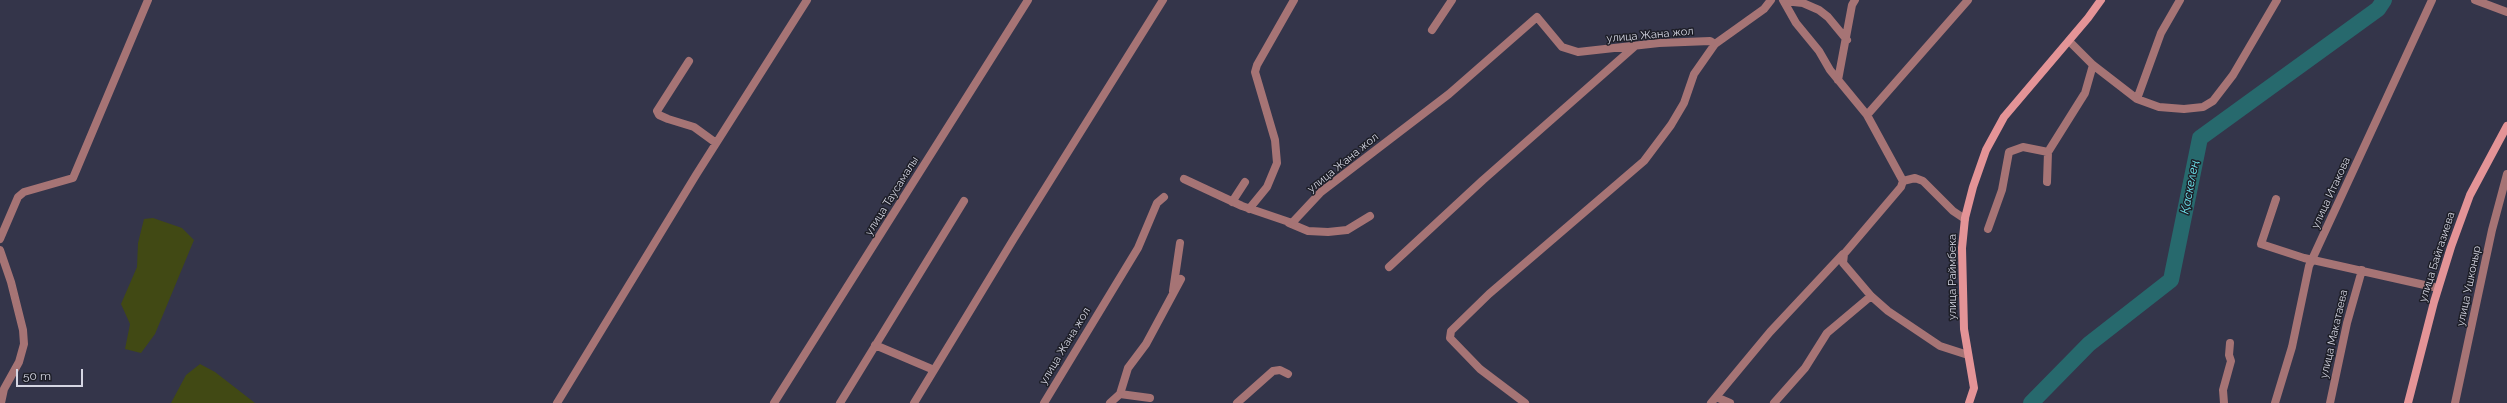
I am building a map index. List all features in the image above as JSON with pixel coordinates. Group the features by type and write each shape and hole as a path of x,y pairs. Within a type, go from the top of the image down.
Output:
{"street":[{"path":"0,239 18,197 24,192 73,178 148,0"},
{"path":"557,403 716,143 807,0"},
{"name":"улица Таусамалы","path":"774,403 1028,0"},
{"path":"914,403 1164,0"},
{"path":"1249,209 1272,178 1277,163 1275,140 1256,72 1257,65 1294,0"},
{"path":"1432,30 1452,0"},
{"path":"1525,403 1480,369 1450,338 1451,331 1477,305 1644,161 1671,126 1684,103 1694,74 1715,44 1764,9 1771,0"},
{"path":"1838,80 1847,40 1852,5 1855,0"},
{"path":"1867,115 1968,0"},
{"name":"улица Раймбека","path":"1969,403 1974,388 1968,355 1962,302 1962,248 1965,219 1986,150 2004,118 2069,41 2101,0"},
{"path":"2137,99 2161,33 2180,0"},
{"path":"2069,41 2093,66 2137,99 2159,107 2184,109 2203,107 2213,102 2233,75 2277,0"},
{"name":"улица Итакова","path":"2275,403 2292,347 2305,282 2312,259 2432,0"},
{"path":"2475,0 2507,12"},
{"path":"1783,1 1803,3 1819,10 1828,17 1847,40"},
{"path":"1730,403 1714,400 1770,332 1844,254 1901,187 1903,181 1867,115 1838,80 1819,51 1796,23 1783,1"},
{"name":"улица Жана жол","path":"1289,223 1295,221 1321,192 1449,94 1538,17 1557,42 1566,50 1578,52 1692,42 1710,41 1715,44"},
{"path":"1389,267 1483,180 1634,47"},
{"path":"689,60 657,111 659,115 668,119 694,127 716,143"},
{"path":"2047,182 2048,152 2085,93 2093,66"},
{"name":"улица Байгазиева","path":"2408,403 2438,288 2470,195 2507,126"},
{"path":"1988,229 2002,190 2009,152 2023,148 2048,152"},
{"name":"улица Ушконыр","path":"2455,403 2492,230 2507,174"},
{"path":"1903,181 1915,178 1923,181 1953,211 1965,219"},
{"path":"1184,179 1232,202 1308,231 1328,232 1347,230 1370,216"},
{"path":"1232,202 1245,182"},
{"name":"улица Жана жол","path":"1044,403 1138,248 1156,203 1164,197"},
{"path":"2276,199 2261,244 2312,259 2438,288"},
{"path":"840,403 964,201"},
{"path":"1173,296 1180,242"},
{"path":"0,250 11,282 23,330 24,344 19,362 4,389 1,403"},
{"path":"1844,254 1843,263 1871,296 1888,312 1940,346 1968,355"},
{"name":"улица Макатаева","path":"2330,403 2347,323 2362,270"},
{"path":"1110,403 1122,391 1128,368 1146,344 1181,279"},
{"path":"1774,403 1805,368 1827,333 1871,296"},
{"path":"2224,403 2223,390 2231,361 2229,355 2230,343"},
{"path":"875,345 934,370"},
{"path":"1237,403 1273,371 1280,370 1288,374"},
{"path":"1122,391 1150,398"}],"green space":[{"path":"153,218 182,228 194,240 155,334 141,353 125,349 130,324 121,304 137,267 138,243 144,219"},
{"path":"200,364 215,372 255,403 171,403 186,375"}],"waterway":[{"name":"Қаскелең","path":"2031,403 2089,344 2171,280 2200,138 2378,9 2384,0"}]}
